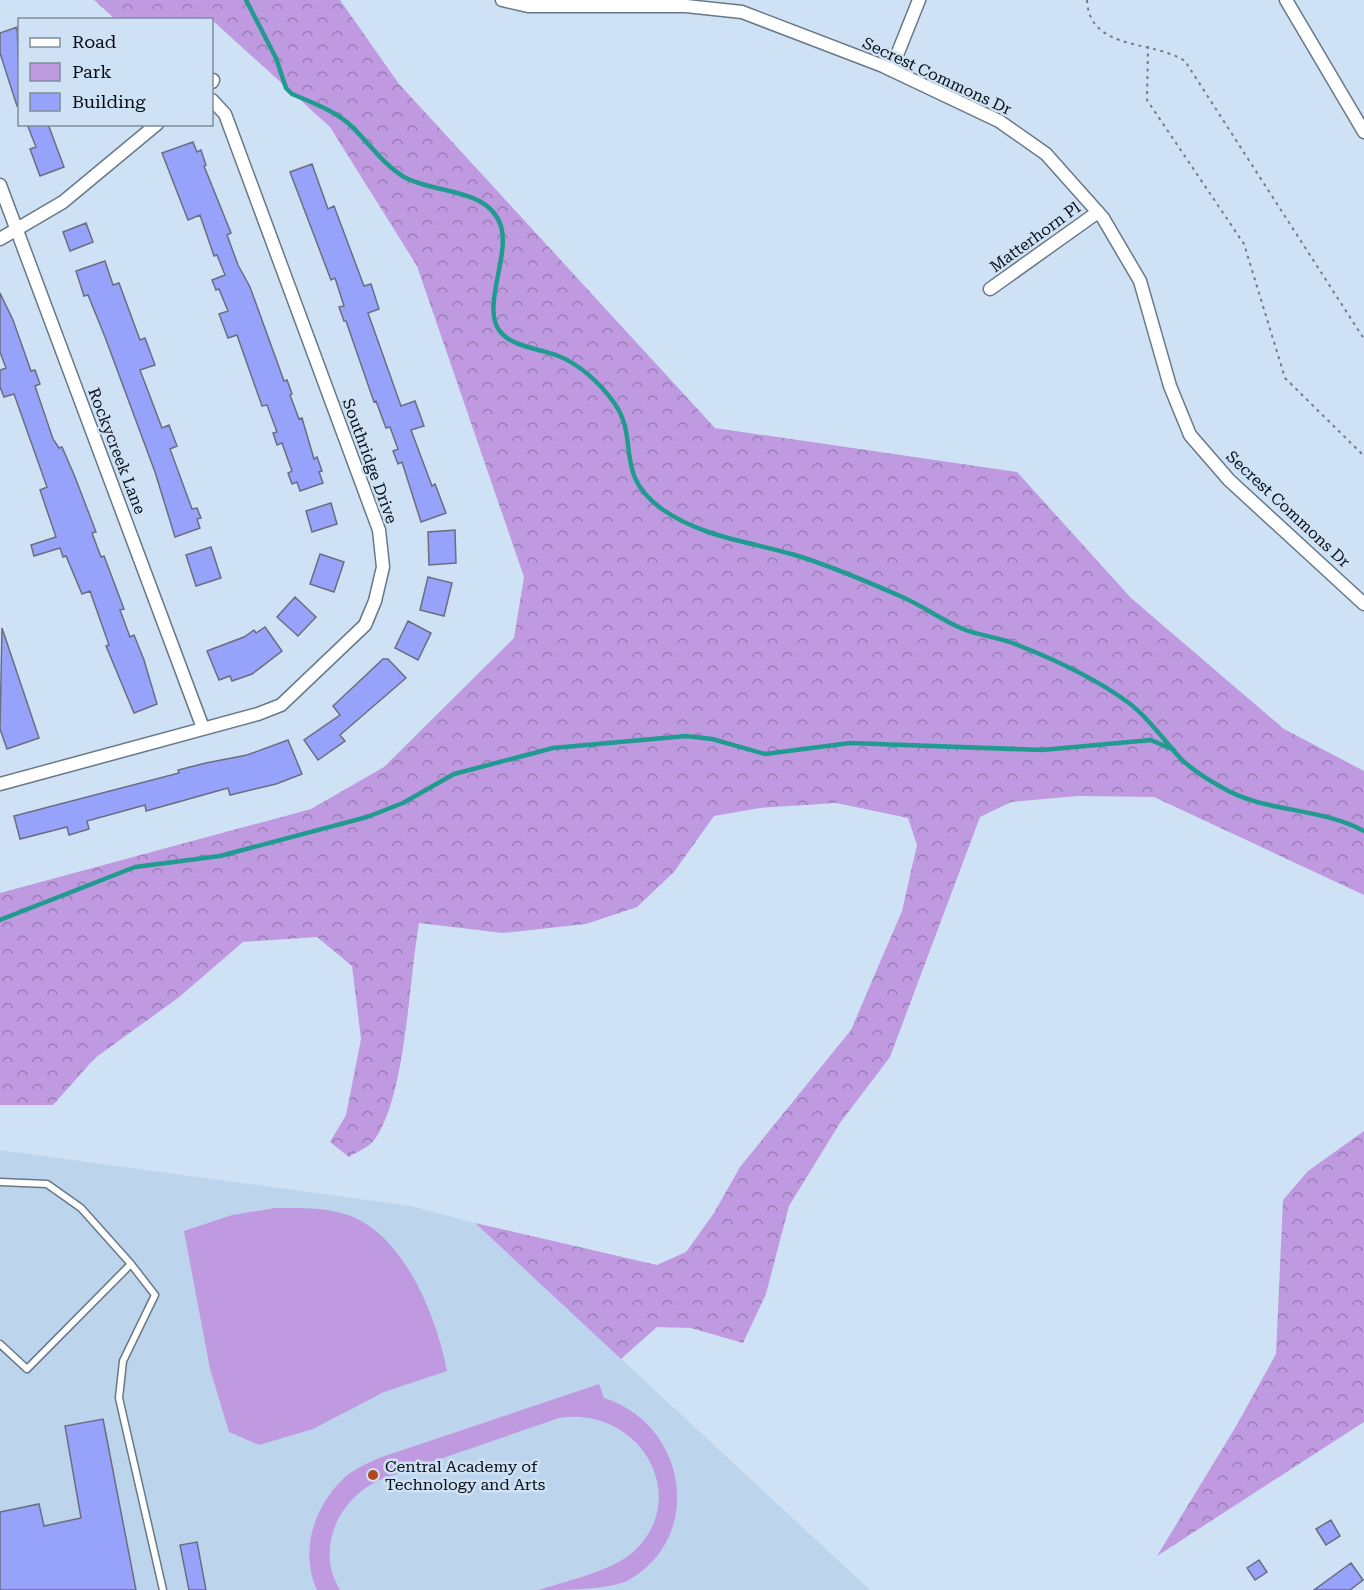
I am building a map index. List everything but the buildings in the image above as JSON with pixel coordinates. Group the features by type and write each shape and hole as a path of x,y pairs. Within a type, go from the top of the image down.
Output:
{"street":[{"name":"Secrest Commons Dr","path":"502,0 528,6 686,6 742,12 891,70 999,121 1046,154 1098,212 1140,281 1170,386 1190,435 1229,480 1364,604"},
{"path":"891,70 919,0"},
{"path":"1286,0 1364,132"},
{"name":"Southridge Drive","path":"0,784 258,714 281,705 365,625 375,601 383,567 379,530 225,114 213,101"},
{"path":"0,239 63,202 156,126"},
{"name":"Rockycreek Lane","path":"0,185 204,728"},
{"name":"Matterhorn Pl","path":"990,289 1098,212"}],"lane":[{"path":"0,1182 47,1184 81,1208 131,1264 155,1295 123,1361 119,1398 163,1590"},
{"path":"0,1344 27,1369 131,1264"}],"path":[{"path":"1087,0 1090,18 1097,29 1113,39 1173,53 1185,61 1364,339"},
{"path":"1148,46 1147,100 1244,244 1285,378 1364,456"}],"shaded area":[{"name":"Central Academy of Technology and Arts","path":"0,1150 411,1206 475,1223 870,1590 0,1590"}],"green space":[{"path":"94,0 340,0 399,84 715,428 1017,472 1131,598 1284,729 1364,771 1364,895 1154,797 1078,796 1011,802 980,817 890,1057 840,1123 789,1206 766,1294 743,1343 691,1328 657,1327 621,1359 475,1223 657,1265 686,1252 714,1213 740,1167 851,1030 902,911 917,845 908,818 836,803 760,808 714,816 674,872 637,907 586,924 503,933 419,923 405,1036 394,1095 373,1142 349,1157 330,1142 346,1115 361,1039 352,966 317,937 243,942 178,998 95,1058 53,1105 0,1105 0,893 311,809 384,767 514,638 524,577 417,266 330,127 213,21 213,18 114,18"},
{"path":"1364,1131 1364,1422 1157,1556 1235,1428 1276,1354 1283,1200 1308,1171"},
{"path":"275,1208 312,1208 339,1212 368,1225 386,1240 402,1259 426,1304 447,1371 384,1392 313,1429 259,1445 229,1432 210,1369 184,1231 232,1215"},
{"path":"599,1384 604,1398 632,1412 654,1432 669,1457 676,1484 676,1512 668,1539 651,1563 625,1582 594,1588 539,1590 588,1575 624,1559 633,1552 651,1530 658,1506 657,1482 648,1459 633,1440 612,1426 587,1418 559,1418 382,1479 367,1487 343,1511 331,1541 330,1557 333,1574 340,1590 317,1590 309,1558 314,1526 328,1497 350,1473 379,1458"}],"waterway":[{"path":"246,0 276,58 286,88 292,94 342,118 382,159 404,177 473,198 485,204 494,213 501,226 503,238 493,308 499,330 510,340 565,359 589,375 603,389 615,404 622,418 632,470 638,483 647,496 662,509 693,526 727,538 795,555 861,579 908,600 963,629 1010,642 1057,661 1087,676 1129,703 1151,723 1182,760 1223,788 1257,802 1329,818 1364,831"},
{"path":"0,920 135,867 220,856 367,817 403,803 454,774 553,748 686,736 712,739 765,754 850,743 1042,750 1151,740 1174,750"}],"place":[{"name":"Central Academy of Technology and Arts","path":"373,1475"}]}
